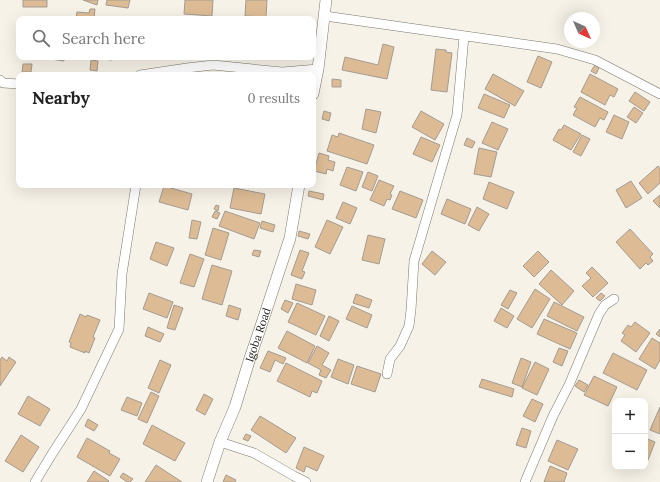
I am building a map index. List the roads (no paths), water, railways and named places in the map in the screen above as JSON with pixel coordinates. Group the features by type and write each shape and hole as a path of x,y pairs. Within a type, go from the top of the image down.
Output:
{"street":[{"path":"316,79 326,0"},
{"path":"325,16 557,49 595,60 660,94"},
{"path":"386,374 390,360 400,346 408,326 411,310 414,261 457,115 464,36"},
{"path":"162,72 213,66 282,72 318,69"},
{"path":"0,80 3,83 16,84"},
{"path":"35,482 81,409 119,329 122,274 136,188"},
{"name":"Igoba Road","path":"207,482 220,442 235,407 290,238 298,188"},
{"path":"525,482 599,314 604,305 614,299"},
{"path":"220,442 254,454 306,482"}]}
